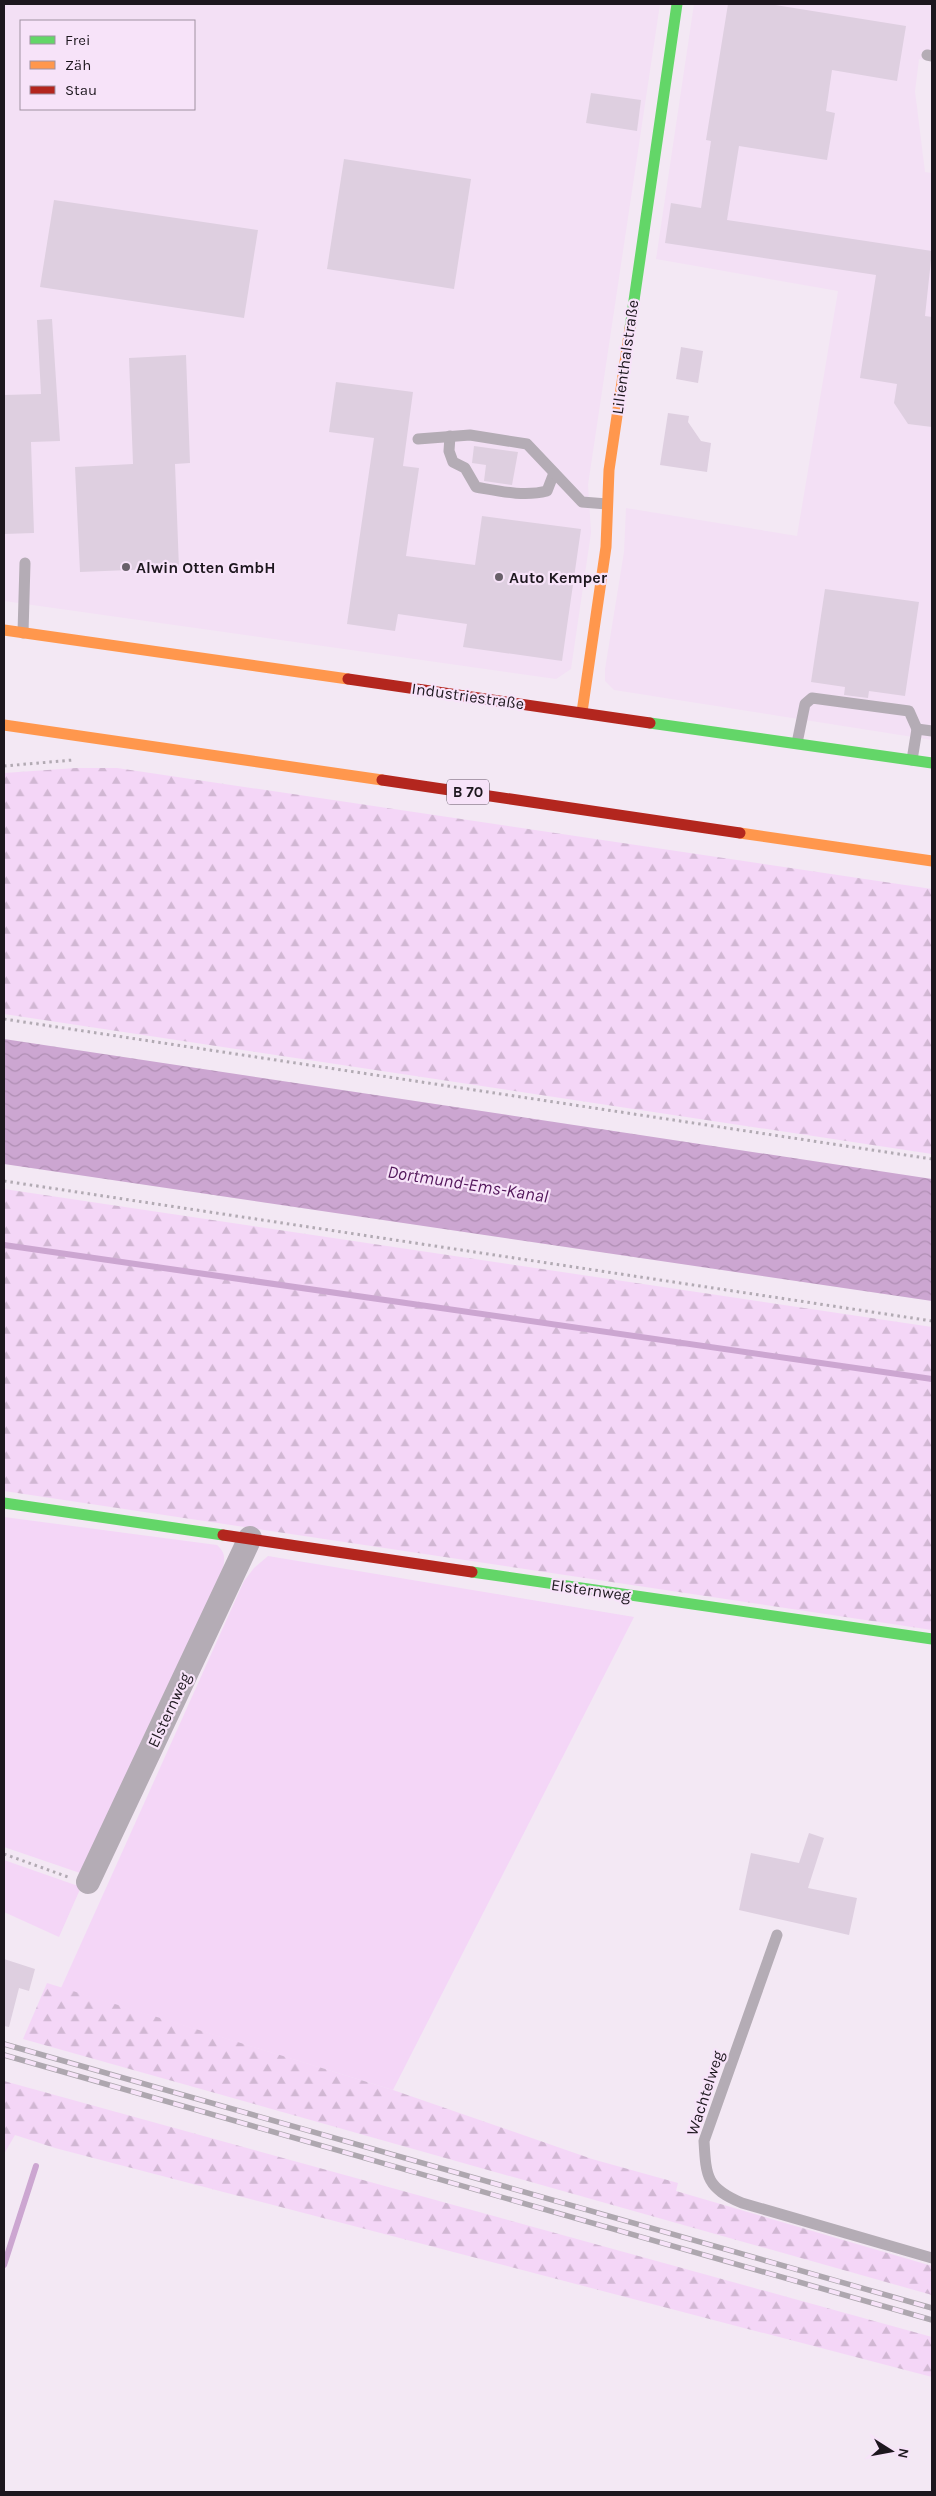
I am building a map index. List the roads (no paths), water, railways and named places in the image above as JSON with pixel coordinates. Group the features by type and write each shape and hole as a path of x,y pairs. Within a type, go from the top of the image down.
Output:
{"street":[{"name":"Lilienthalstraße","path":"582,712 606,547 609,470 677,4"},
{"name":"Industriestraße","path":"4,630 932,763"},
{"name":"B 70","path":"4,725 932,861"},
{"name":"Elsternweg","path":"4,1504 250,1538 449,1570 932,1639"},
{"name":"Elsternweg","path":"88,1882 250,1538"}],"lane":[{"path":"418,439 470,435 527,444 582,502 608,504"},
{"path":"450,436 450,452 453,462 465,468 476,487 504,492 536,494 547,491 554,473"},
{"path":"23,633 24,563"},
{"path":"797,743 805,704 812,698 909,711 917,729 912,760"},
{"path":"917,729 932,731"},
{"name":"Wachtelweg","path":"777,1935 704,2141 706,2166 712,2185 725,2195 742,2203 932,2258"}],"water":[{"name":"Dortmund-Ems-Kanal","path":"4,1039 932,1179 932,1301 4,1164"}],"waterway":[{"path":"4,1245 932,1379"},
{"path":"4,2265 36,2166"}],"railway":[{"path":"4,2044 932,2308"},
{"path":"4,2055 932,2320"}],"place":[{"name":"Alwin Otten GmbH","path":"126,567"},
{"name":"Auto Kemper","path":"499,577"}]}
